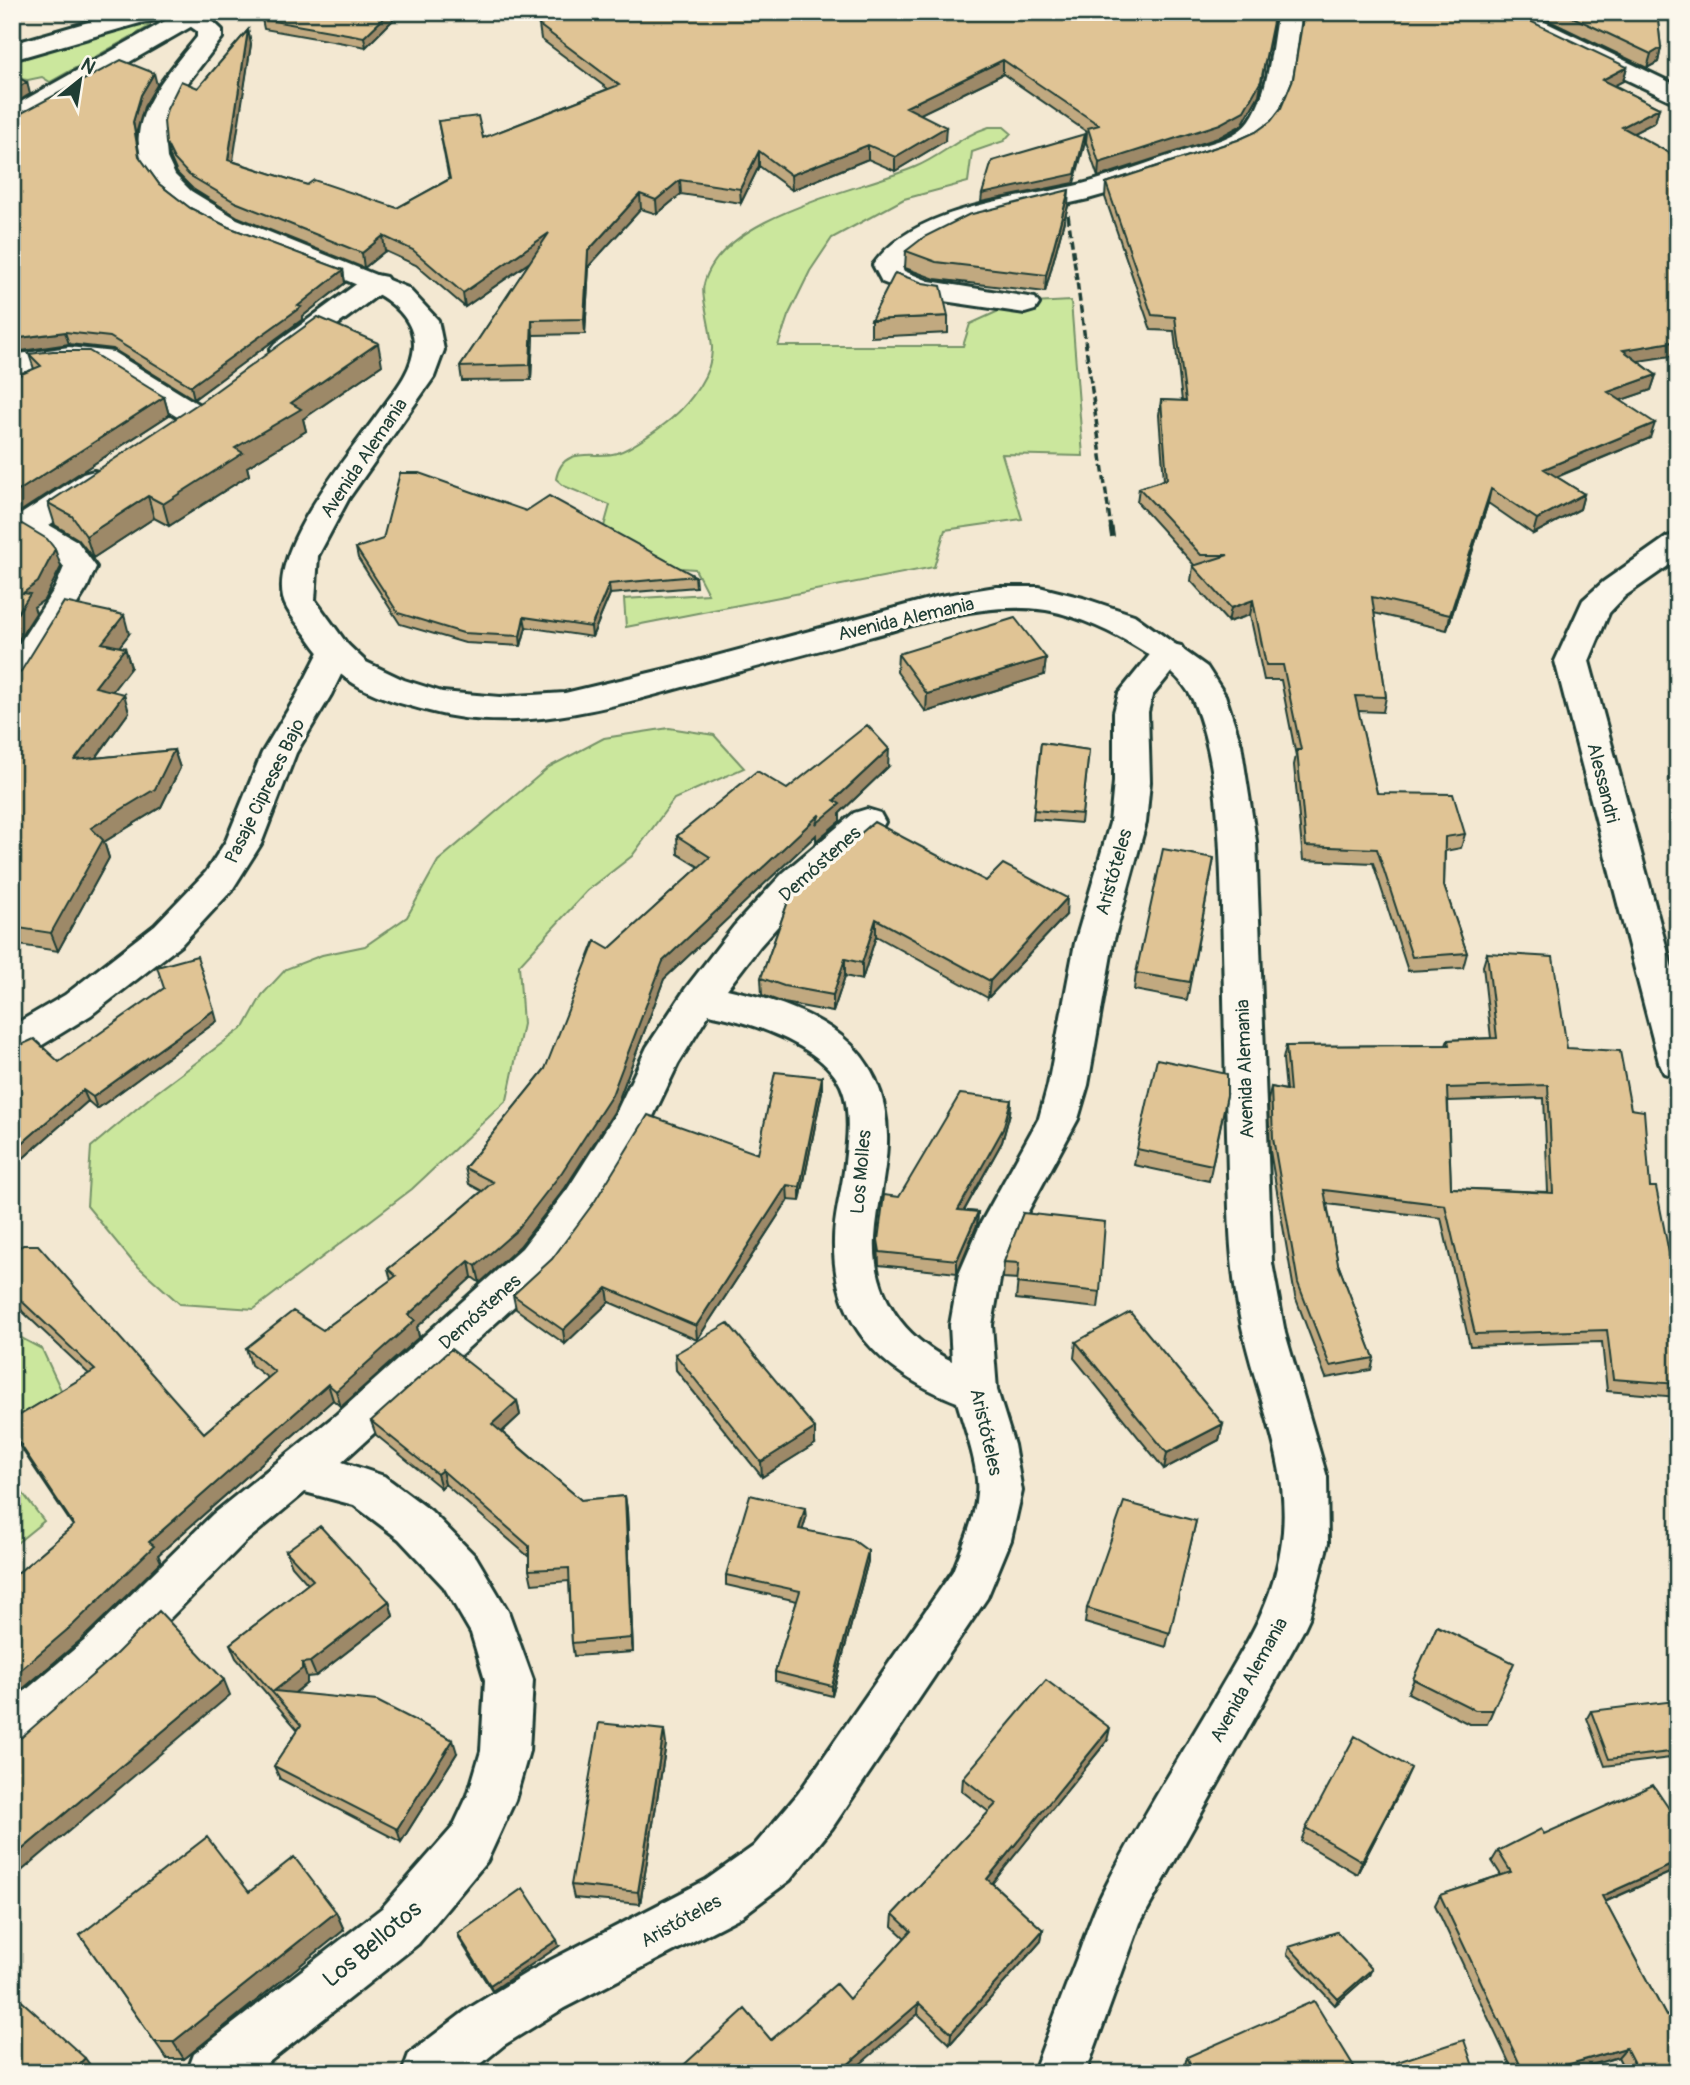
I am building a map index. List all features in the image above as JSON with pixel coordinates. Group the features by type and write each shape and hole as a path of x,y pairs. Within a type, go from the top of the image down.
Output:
{"street":[{"path":"1026,304 923,289 892,276 887,265 914,242 971,217 1081,192 1215,150 1248,135 1263,122 1272,97 1290,12"},
{"path":"1504,12 1678,96"},
{"path":"12,52 137,16 176,14"},
{"path":"12,118 176,14"},
{"name":"Avenida Alemania","path":"176,14 204,23 210,30 209,38 172,90 152,135 152,155 165,179 186,201 223,224 376,283 398,294 424,320 429,350 419,377 334,497 302,556 299,601 335,652 354,670 392,688 440,703 500,709 565,704 679,677 940,607 996,598 1039,598 1101,614 1122,623 1170,653 1195,675 1208,695 1224,744 1238,841 1251,1263 1264,1334 1305,1477 1306,1543 1286,1618 1120,1910 1060,2072"},
{"path":"259,368 376,283"},
{"path":"12,364 56,356 87,355 103,358 194,415"},
{"path":"20,530 114,468"},
{"path":"12,682 71,589 80,567 66,548 20,530"},
{"name":"Alessandri","path":"1678,544 1614,589 1595,608 1572,661 1678,1062"},
{"name":"Pasaje Cipreses Bajo","path":"12,1045 78,1005 168,935 219,881 243,844 279,753 314,695 335,652"},
{"name":"Aristóteles","path":"428,2073 486,2027 547,1990 724,1898 772,1863 815,1811 971,1583 988,1540 999,1491 992,1445 975,1390 971,1325 980,1274 1001,1223 1058,1119 1068,1085 1094,943 1128,823 1132,782 1131,712 1136,693 1170,653"},
{"name":"Demóstenes","path":"12,1733 101,1656 229,1528 266,1496 300,1472 537,1260 581,1202 632,1120 662,1058 699,998 747,936 796,882 867,822"},
{"name":"Los Molles","path":"699,998 739,1005 787,1021 827,1044 851,1070 862,1088 866,1116 865,1167 854,1237 859,1286 871,1320 910,1360 940,1377 975,1390"},
{"name":"Los Bellotos","path":"213,2073 400,1926 436,1887 470,1844 491,1800 505,1751 509,1679 492,1626 460,1572 415,1525 368,1490 331,1478 300,1472"}],"green space":[{"path":"139,25 150,26 50,82 42,77 28,80 12,78 12,61"},
{"path":"989,127 1004,127 1011,133 1004,141 972,152 968,182 904,199 832,238 810,271 788,316 778,346 963,346 970,324 1014,304 1071,301 1083,456 1002,454 1022,519 945,530 934,567 626,627 624,599 708,594 695,569 594,562 610,505 564,486 556,479 560,468 573,457 609,455 630,447 671,419 693,396 709,367 711,357 712,343 703,296 704,284 716,260 736,240 763,223 794,209 915,167"},
{"path":"669,728 714,735 744,768 674,799 632,856 587,891 519,965 523,1024 507,1100 412,1189 254,1309 180,1304 132,1261 87,1206 91,1147 153,1095 245,1026 262,995 286,969 322,955 365,946 407,917 438,861 549,767 604,738"},
{"path":"12,1333 42,1349 63,1394 12,1420"},
{"path":"12,1479 44,1521 12,1547"}],"building":[{"path":"268,12 390,12 364,37 262,19"},
{"path":"570,12 1275,12 1261,81 1244,111 1220,124 1099,163 1088,128 1099,125 1003,60 906,107 946,127 895,157 868,145 791,175 759,151 740,189 680,180 656,200 640,194 588,251 584,319 532,320 530,365 460,367 549,233 463,293 413,250 383,236 362,253 235,202 189,175 174,159 166,143 164,121 181,81 198,88 248,30 228,160 307,185 314,180 397,208 450,179 438,121 478,116 483,138 619,85 539,25"},
{"path":"1304,12 1511,12 1627,67 1602,80 1659,108 1622,127 1675,156 1678,177 1678,341 1623,350 1656,375 1608,392 1655,423 1544,469 1584,494 1537,519 1491,489 1450,615 1372,597 1386,697 1355,696 1377,793 1453,794 1465,834 1445,837 1444,886 1467,953 1412,957 1377,849 1306,846 1297,750 1301,750 1283,665 1266,665 1253,600 1231,608 1193,566 1228,555 1201,555 1139,488 1167,479 1161,400 1186,401 1175,317 1152,315 1106,183 1238,140 1271,121 1281,108 1293,79"},
{"path":"1562,12 1657,12 1661,48 1651,54"},
{"path":"121,60 154,73 141,95 133,122 139,156 159,184 190,208 228,227 343,270 298,306 301,307 191,386 110,337 65,332 12,339 12,115 18,115"},
{"path":"12,75 27,82 12,91"},
{"path":"1085,134 1075,174 982,194 992,161"},
{"path":"1069,190 1046,275 936,262 906,251 924,237 968,215"},
{"path":"895,273 941,286 948,316 871,320"},
{"path":"318,317 378,343 291,403 301,409 235,448 243,453 163,504 148,496 86,536 72,516 48,503 202,401"},
{"path":"89,351 164,397 12,495 12,378 41,366 29,354"},
{"path":"400,473 419,473 526,511 549,496 695,576 609,584 591,627 524,617 520,636 463,633 398,613 356,548 383,539"},
{"path":"22,524 47,539 55,549 38,582 23,593 30,594 12,622 12,527"},
{"path":"64,602 124,615 102,643 125,648 95,687 124,694 75,760 174,750 155,789 91,828 103,840 51,933 12,927 12,675 20,673"},
{"path":"1015,618 1046,658 927,694 898,654"},
{"path":"867,725 889,749 834,800 840,804 816,824 820,814 663,961 612,1095 562,1172 517,1230 476,1266 469,1261 408,1315 415,1320 336,1391 328,1384 149,1542 154,1546 74,1624 12,1677 12,1578 74,1525 12,1432 12,1420 95,1370 12,1292 12,1251 23,1245 38,1245 204,1433 275,1372 246,1348 293,1311 323,1330 396,1276 388,1269 493,1182 465,1168 545,1069 595,941 609,949 710,857 677,836 757,771 787,789"},
{"path":"1041,743 1089,750 1082,814 1034,810"},
{"path":"874,822 986,881 1003,864 1067,898 990,981 876,919 862,963 845,959 833,995 784,986 761,978 789,899 811,876"},
{"path":"1163,849 1214,858 1190,982 1136,973"},
{"path":"1487,953 1553,957 1567,1048 1620,1051 1631,1109 1644,1111 1650,1187 1656,1187 1671,1263 1678,1310 1678,1384 1613,1379 1607,1330 1475,1334 1445,1205 1324,1190 1338,1264 1374,1358 1330,1366 1298,1283 1273,1138 1271,1087 1290,1091 1286,1046 1449,1045 1448,1040 1497,1038","holes":["1548,1085 1553,1193 1451,1188 1447,1088"]},
{"path":"197,956 214,1010 93,1097 83,1090 12,1152 12,1049 34,1039 59,1062 164,988 157,967"},
{"path":"1157,1059 1227,1074 1227,1095 1212,1165 1137,1149"},
{"path":"775,1072 822,1077 800,1187 787,1185 696,1326 607,1288 563,1330 513,1295 552,1259 595,1201 648,1115 758,1154"},
{"path":"960,1094 1011,1100 1003,1129 958,1210 978,1212 957,1260 880,1252 878,1240 884,1195 899,1197"},
{"path":"1023,1213 1105,1222 1100,1292 1017,1283 1019,1263 1004,1262"},
{"path":"1130,1312 1223,1424 1167,1453 1076,1342"},
{"path":"728,1323 815,1428 761,1462 675,1354"},
{"path":"451,1349 517,1401 492,1424 581,1500 625,1496 631,1638 572,1643 569,1568 529,1570 529,1546 442,1470 437,1474 371,1421"},
{"path":"750,1495 805,1508 799,1529 853,1540 868,1551 832,1686 775,1672 800,1591 726,1575"},
{"path":"1124,1502 1196,1521 1170,1633 1087,1608"},
{"path":"320,1526 389,1601 310,1662 302,1663 302,1669 274,1691 377,1701 453,1740 397,1829 274,1766 301,1725 230,1644 313,1580 286,1551"},
{"path":"159,1611 224,1680 12,1858 12,1741 22,1737 112,1658"},
{"path":"1437,1626 1514,1663 1493,1710 1475,1710 1413,1679"},
{"path":"1046,1680 1110,1728 987,1879 1043,1930 951,2033 919,2003 838,2073 675,2073 745,2009 771,2040 836,1984 849,1999 911,1931 893,1914 996,1804 963,1778"},
{"path":"1675,1701 1678,1708 1678,1751 1609,1759 1591,1711"},
{"path":"599,1723 664,1730 638,1892 571,1885"},
{"path":"1355,1736 1411,1768 1362,1861 1306,1828"},
{"path":"1653,1785 1678,1822 1678,1862 1602,1896 1666,2016 1678,2012 1678,2073 1639,2073 1626,2048 1538,2073 1524,2073 1440,1895 1511,1872 1498,1851 1541,1829 1544,1834"},
{"path":"207,1837 249,1892 294,1857 336,1912 173,2042 155,2042 80,1935"},
{"path":"523,1888 557,1940 490,1985 458,1934"},
{"path":"1337,1932 1372,1969 1338,1999 1289,1947"},
{"path":"15,1995 85,2058 71,2073 12,2073 12,1998"},
{"path":"1314,2001 1358,2073 1195,2073 1187,2057"},
{"path":"1464,2040 1473,2066 1479,2073 1364,2073"}],"railway":[{"path":"1068,215 1111,529"},
{"path":"1111,527 1113,540"}]}
